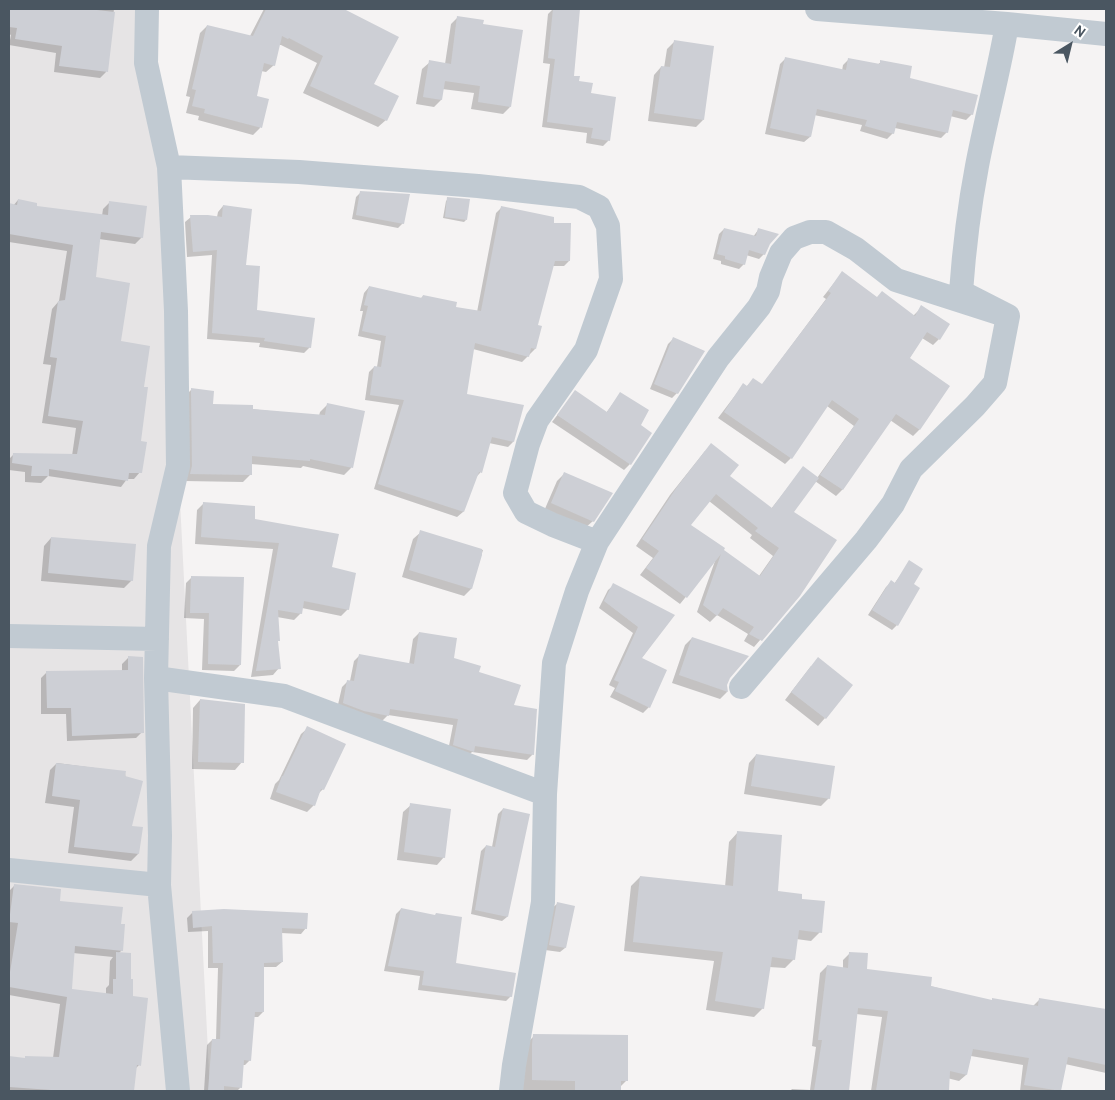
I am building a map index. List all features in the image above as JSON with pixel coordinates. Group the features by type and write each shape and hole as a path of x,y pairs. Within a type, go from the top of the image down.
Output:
{"street":[{"path":"147,9 146,62 169,167 176,311 178,466 159,546 156,678 160,836 159,885 178,1091"},
{"path":"818,9 1106,34"},
{"path":"1007,24 1001,60 990,100 975,176 965,238 961,292 1008,316"},
{"path":"169,167 299,172 478,186 579,197 599,206 608,226 611,279 586,350 537,420 528,444 515,493 526,512 597,542"},
{"path":"511,1091 514,1064 543,902 545,794 554,662 577,591 597,542 718,358 759,307 768,291 771,277 781,253 794,238 810,232 826,232 856,249 896,280 1008,316"},
{"path":"741,687 866,540 893,504 911,469 975,406 995,382 1008,316"},
{"path":"9,636 157,639"},
{"path":"156,678 284,696 545,794"},
{"path":"9,870 159,885"}],"shaded area":[{"path":"9,9 155,9 210,1091 9,1091"}],"building":[{"path":"9,9 88,9 115,12 108,72 59,66 62,46 15,39 17,28 9,27"},
{"path":"266,9 344,9 399,37 374,84 399,96 387,121 310,86 323,56 282,36 275,66 264,63 257,96 269,99 262,128 204,113 205,109 192,106 196,90 192,89 207,25 253,36"},
{"path":"553,9 580,9 574,76 580,76 579,81 593,83 591,93 616,97 610,141 591,138 593,128 547,122 555,59 548,58"},
{"path":"457,16 484,20 483,24 523,30 511,107 478,102 480,86 445,81 442,100 423,97 429,60 451,64"},
{"path":"674,40 714,46 704,120 654,113 661,66 670,67"},
{"path":"785,57 846,70 848,58 880,64 880,60 912,66 910,78 978,95 973,115 953,110 948,133 897,122 894,134 865,126 867,120 817,109 811,137 770,128"},
{"path":"360,191 410,194 404,224 356,215"},
{"path":"447,197 470,199 467,220 445,217"},
{"path":"18,199 37,203 37,206 108,215 109,201 147,206 143,238 101,232 96,277 130,283 121,341 150,346 144,387 148,387 141,441 147,442 142,473 129,473 128,481 49,469 49,476 31,476 32,466 12,463 13,453 77,454 83,421 48,416 57,358 50,357 58,301 65,300 73,245 9,234 9,203 17,205"},
{"path":"223,205 252,209 246,265 260,266 257,310 315,318 311,348 264,341 265,338 212,333 217,250 193,252 190,215 222,217"},
{"path":"501,206 554,217 554,223 571,223 570,261 555,261 538,325 542,326 536,349 531,348 529,357 475,343 467,394 524,405 514,442 492,437 482,473 479,472 464,512 378,484 404,400 370,395 374,366 381,367 386,336 362,331 368,306 364,305 369,286 422,298 423,295 457,302 456,307 481,311"},
{"path":"724,228 756,236 758,228 779,234 770,244 765,255 749,250 745,265 725,259 725,256 717,254"},
{"path":"842,271 877,297 882,291 915,316 921,305 950,324 940,340 927,332 910,358 950,386 920,430 896,414 843,490 820,475 859,419 832,400 792,459 724,412 743,383 747,386 753,378 762,384 831,293 828,291"},
{"path":"673,337 705,351 678,394 654,384"},
{"path":"191,388 214,391 213,404 253,405 253,409 325,415 327,403 365,411 353,468 310,459 310,461 252,456 252,475 190,474 192,466"},
{"path":"575,390 607,412 620,392 649,410 641,425 652,433 631,465 557,415"},
{"path":"711,443 739,465 730,476 772,508 803,466 819,478 794,512 837,540 800,596 762,641 749,634 754,627 723,608 717,616 703,605 721,554 687,598 646,568 659,551 642,539 677,487","holes":["716,494 758,528 755,531 779,548 760,576 724,550 725,548 691,525"]},
{"path":"564,472 613,493 594,522 551,503"},
{"path":"203,502 255,506 255,519 339,534 332,567 356,573 349,610 304,601 302,614 278,610 280,641 278,641 281,669 256,671 279,543 201,537"},
{"path":"420,530 482,549 472,589 409,570"},
{"path":"51,537 136,544 133,581 48,573"},
{"path":"909,560 923,569 914,584 920,588 898,626 872,610 891,580 895,583"},
{"path":"191,576 244,577 241,665 208,664 209,613 190,613"},
{"path":"613,583 675,615 642,658 667,670 650,708 615,691 619,682 614,680 638,627 604,601"},
{"path":"419,632 457,638 454,658 481,666 479,672 521,685 514,705 537,709 534,755 475,746 474,752 453,745 458,719 390,709 389,716 364,711 343,703 347,680 354,681 359,654 414,664"},
{"path":"692,637 749,656 730,678 727,685 728,692 679,675"},
{"path":"128,656 143,657 144,733 72,736 71,708 47,708 46,671 128,670"},
{"path":"818,657 853,685 826,719 791,692"},
{"path":"200,699 245,704 244,763 198,762"},
{"path":"307,726 346,744 324,790 321,789 315,806 276,792"},
{"path":"756,754 835,766 830,799 751,786"},
{"path":"56,763 126,771 125,776 143,781 132,826 143,827 139,854 74,847 80,800 52,796"},
{"path":"410,803 451,809 445,858 404,852"},
{"path":"503,808 530,814 508,917 475,910 486,845 495,847"},
{"path":"737,831 782,835 778,891 802,894 802,899 825,901 822,933 799,930 795,960 772,957 764,1009 715,1001 723,952 633,942 640,876 733,886"},
{"path":"14,884 61,889 60,901 123,907 121,924 125,924 123,951 75,946 72,989 113,994 113,979 116,979 116,952 131,953 133,996 148,998 141,1066 137,1065 134,1091 65,1091 9,1087 9,1056 25,1058 25,1056 59,1057 67,997 9,987 9,972 18,923 9,922"},
{"path":"557,902 575,906 566,948 549,945"},
{"path":"401,908 435,915 436,913 462,917 456,963 516,973 512,997 422,985 424,971 388,966"},
{"path":"224,909 308,913 307,929 282,928 283,962 264,963 264,1012 255,1012 251,1061 244,1060 242,1088 224,1086 224,1091 208,1091 212,1039 220,1039 223,963 213,963 212,926 193,928 192,911"},
{"path":"849,952 868,953 867,969 932,977 931,986 992,1000 992,998 1038,1006 1039,998 1106,1009 1106,1065 1068,1057 1061,1091 1024,1085 1029,1058 973,1049 967,1075 950,1071 949,1091 876,1091 888,1011 858,1008 849,1091 814,1091 822,1040 818,1040 827,965 848,968"},
{"path":"533,1034 628,1035 628,1081 621,1081 621,1091 575,1091 575,1081 532,1080"}]}
